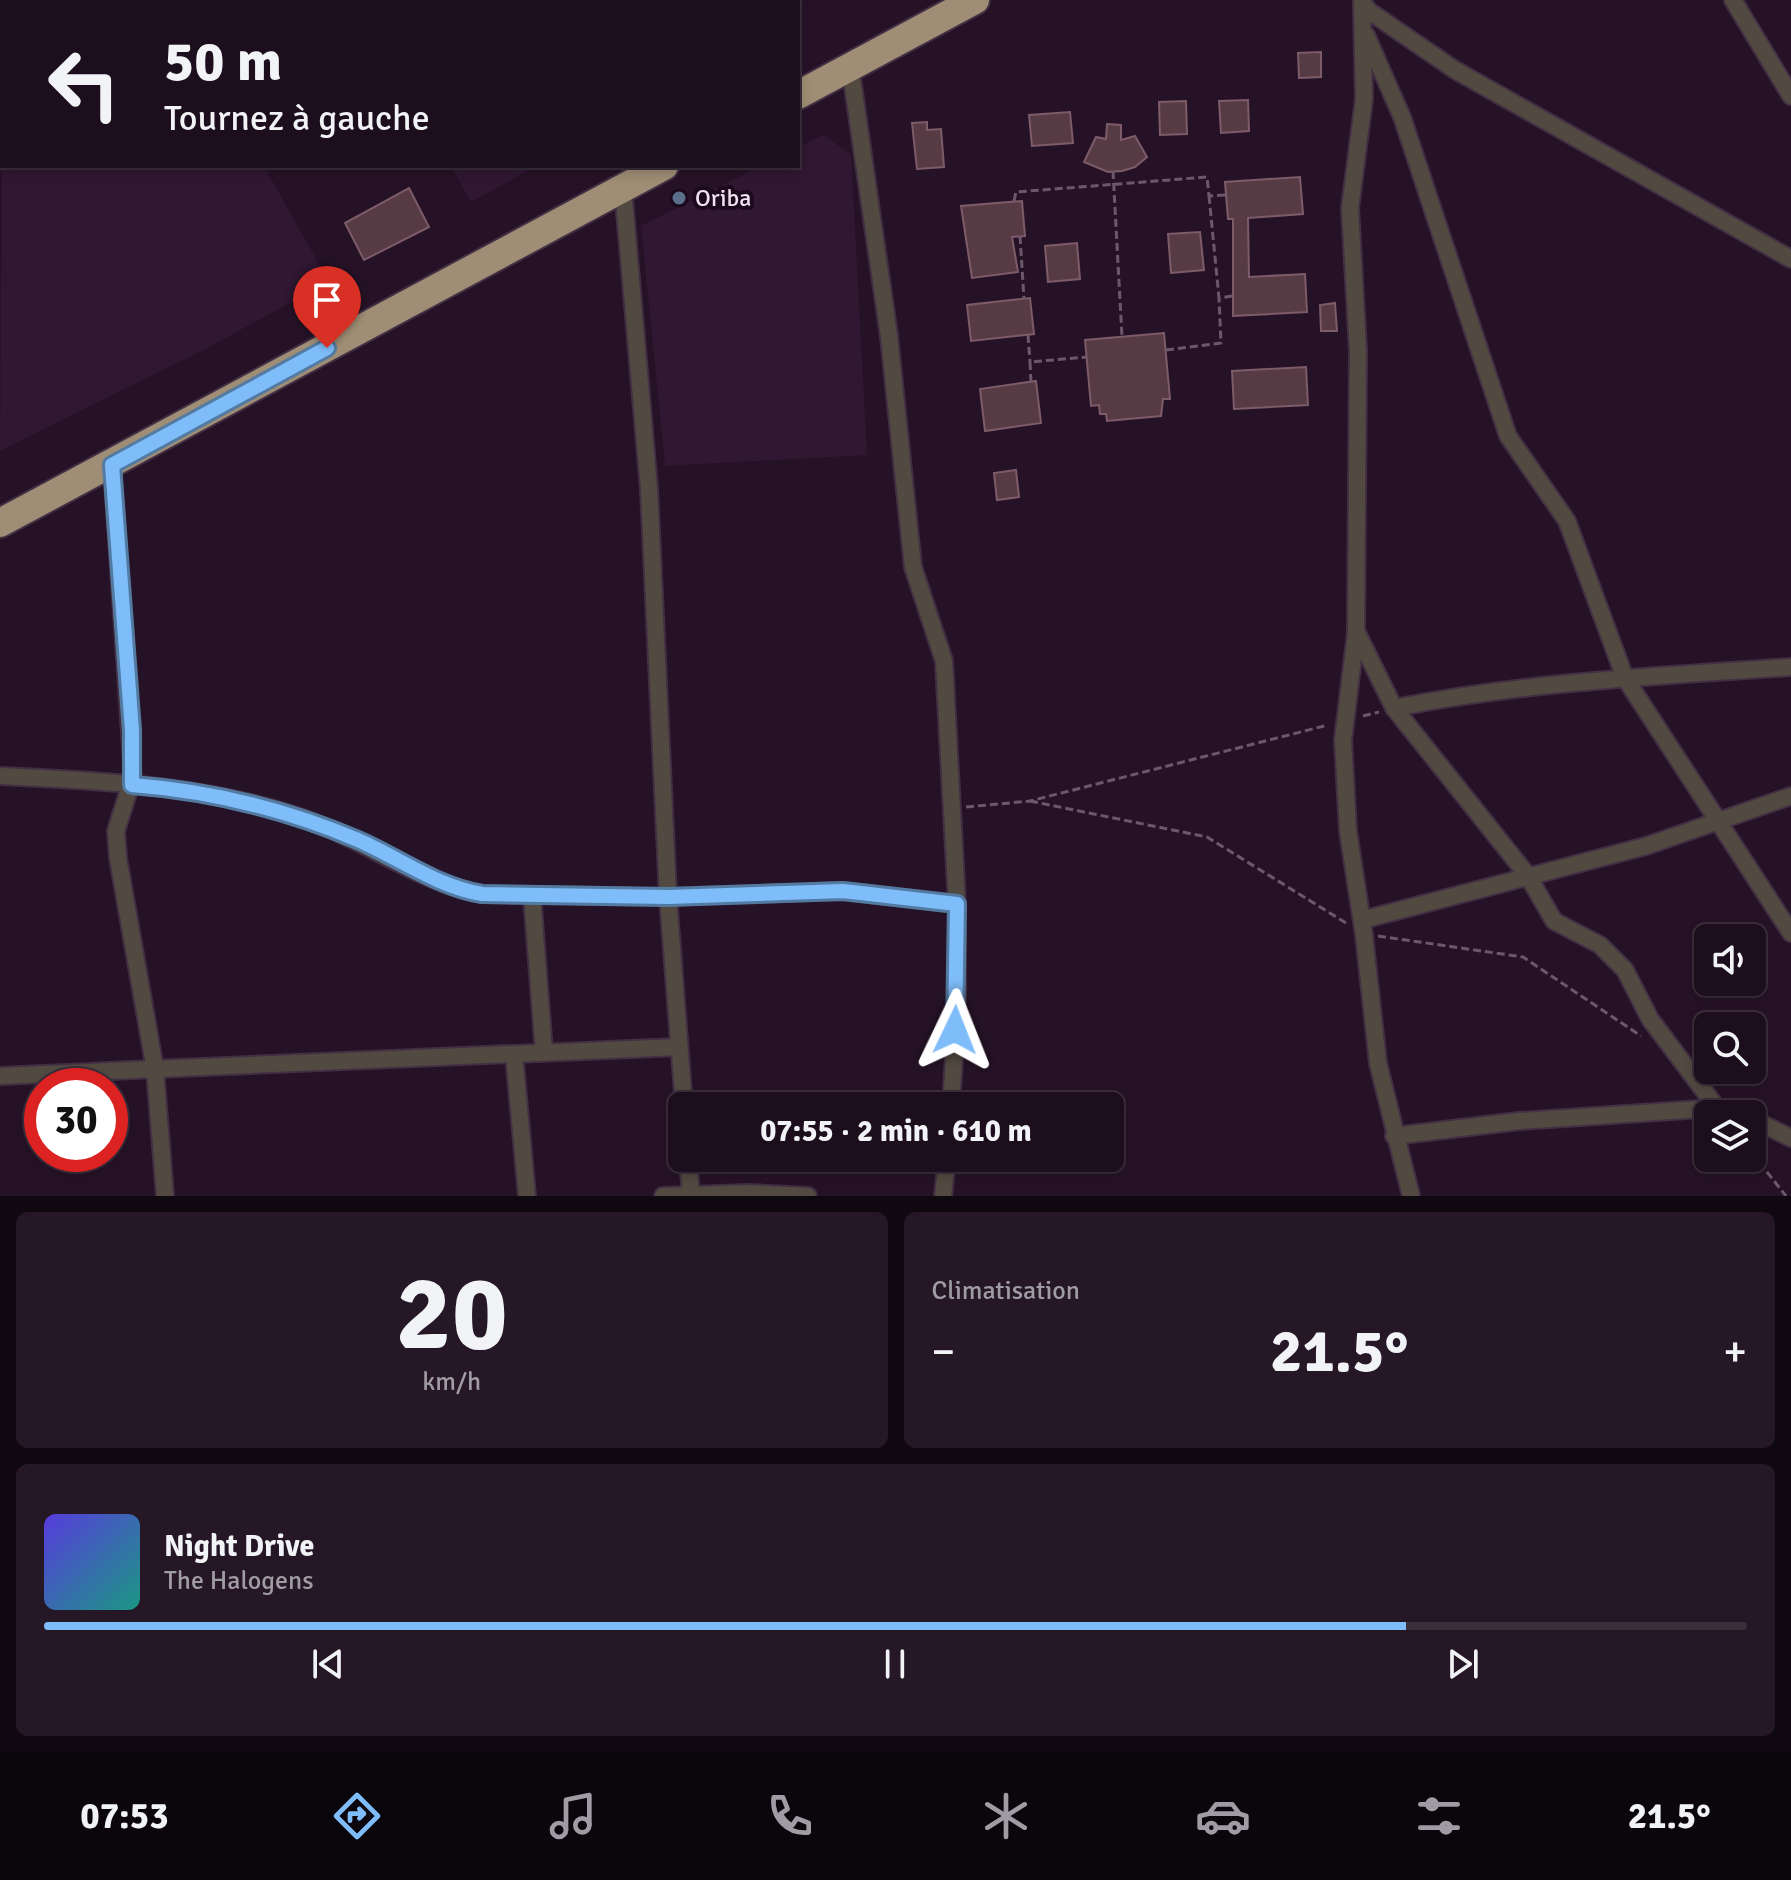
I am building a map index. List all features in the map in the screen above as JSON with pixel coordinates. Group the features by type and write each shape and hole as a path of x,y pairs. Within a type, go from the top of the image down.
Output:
{"highway":[{"path":"800,94 975,0"},
{"path":"0,522 112,465 660,168"}],"street":[{"path":"1733,0 1791,96"},
{"path":"1362,3 1364,99 1350,208 1358,351 1356,631 1344,721 1344,785 1378,1063 1411,1196"},
{"path":"1362,3 1455,70 1791,259"},
{"path":"1362,26 1402,117 1508,436 1567,521 1625,678 1717,824 1791,933"},
{"path":"850,65 889,336 913,567 944,661 957,904 957,1008 952,1092"},
{"path":"623,188 649,489 668,897 683,1092"},
{"path":"112,465 132,730 132,785 116,831 155,1069 165,1196"},
{"path":"1356,631 1394,708 1528,876 1554,921 1600,945 1625,970 1650,1019 1711,1100"},
{"path":"1394,708 1445,698 1625,678 1791,667"},
{"path":"0,776 132,785 251,802 360,841 455,887 482,894 668,897 843,891 957,904"},
{"path":"1362,920 1717,824 1791,796"},
{"path":"532,895 544,1052"},
{"path":"0,1076 679,1047"},
{"path":"514,1054 527,1196"},
{"path":"1394,1136 1519,1121 1694,1110"},
{"path":"1766,1126 1791,1138"},
{"path":"689,1172 691,1195"},
{"path":"943,1196 946,1172"},
{"path":"663,1196 808,1196"}],"path":[{"path":"1113,171 1122,337"},
{"path":"1014,201 1016,192 1207,177 1221,343 1166,350"},
{"path":"1209,196 1226,195"},
{"path":"1020,236 1024,299"},
{"path":"1219,298 1232,296"},
{"path":"1028,335 1031,382"},
{"path":"1030,362 1087,357"},
{"path":"954,808 1030,801 1394,708"},
{"path":"1766,1171 1786,1196"}],"shaded area":[{"path":"823,135 851,154 867,455 665,466 641,226 757,168 800,168 800,146"},
{"path":"2,168 265,168 329,282 211,346 0,451"},
{"path":"452,168 533,168 471,202"}],"building":[{"path":"1321,52 1321,77 1299,78 1298,53"},
{"path":"1248,100 1249,131 1221,133 1219,101"},
{"path":"1186,101 1187,134 1160,135 1159,102"},
{"path":"1070,112 1073,143 1032,146 1029,115"},
{"path":"927,122 927,130 941,129 944,167 917,169 912,123"},
{"path":"1107,124 1121,125 1121,140 1135,136 1147,157 1135,167 1122,171 1108,172 1084,162 1096,137 1106,139"},
{"path":"1300,177 1303,214 1248,218 1249,277 1305,274 1307,312 1233,316 1233,219 1228,219 1225,182"},
{"path":"409,188 429,227 364,260 345,223"},
{"path":"1022,201 1025,236 1012,237 1018,272 972,278 961,206"},
{"path":"1200,232 1204,270 1171,273 1168,234"},
{"path":"1077,243 1080,279 1048,282 1045,246"},
{"path":"1030,298 1034,334 971,341 967,305"},
{"path":"1335,303 1337,331 1321,331 1320,305"},
{"path":"1164,333 1170,399 1163,399 1161,416 1107,421 1106,414 1100,414 1099,405 1091,406 1085,340"},
{"path":"1306,367 1308,405 1234,409 1232,371"},
{"path":"1036,381 1041,423 985,431 980,389"},
{"path":"1016,470 1019,497 997,500 994,473"}],"place":[{"name":"Oriba","path":"679,198"}],"route":[{"path":"327,348 112,465 132,730 132,785 184,790 251,802 360,841 429,876 473,893 668,897 843,891 957,904 955,1030"}]}
